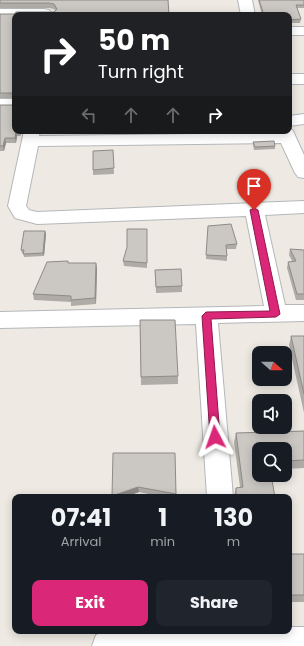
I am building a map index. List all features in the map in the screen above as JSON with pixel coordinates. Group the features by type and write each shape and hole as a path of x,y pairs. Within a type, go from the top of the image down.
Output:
{"street":[{"path":"245,0 247,12"},
{"path":"12,12 49,9"},
{"path":"0,13 12,12"},
{"path":"292,31 304,31"},
{"path":"292,79 304,79"},
{"path":"0,104 12,104"},
{"path":"292,120 304,119"},
{"path":"304,173 286,135 31,136 17,206 22,214 37,218 304,207"},
{"path":"254,210 276,314"},
{"path":"0,320 304,313"},
{"path":"206,316 220,494"},
{"path":"107,646 230,637 304,642"}],"building":[{"path":"0,0 168,0 169,12 54,12 57,9 54,4 49,3 0,3"},
{"path":"259,0 304,0 304,5 296,5 301,19 292,20 292,12 263,12"},
{"path":"0,14 12,14 12,93 0,93"},
{"path":"0,105 12,105 12,134 16,134 15,138 5,138 3,146 0,146"},
{"path":"274,141 275,146 255,147 253,142"},
{"path":"113,150 114,168 93,170 93,151"},
{"path":"231,224 237,244 226,245 227,256 206,255 208,226"},
{"path":"127,229 147,229 147,263 123,261 127,247"},
{"path":"24,231 45,231 43,253 23,254 24,250 21,250"},
{"path":"290,249 304,250 304,294 297,294 288,262 296,261"},
{"path":"68,261 68,263 96,263 95,298 71,300 71,296 33,294 47,262"},
{"path":"181,269 182,286 156,287 155,270"},
{"path":"140,320 175,320 178,376 141,377"},
{"path":"291,336 304,336 304,394"},
{"path":"292,431 304,431 304,460 292,461 292,442 252,442 252,482 272,482 274,494 236,494 236,488 243,487 236,433 292,434"},
{"path":"113,453 175,453 176,494 138,487 118,494 112,494"},
{"path":"292,554 304,554 304,595 292,595"}],"route":[{"path":"215,437 206,316 276,314 254,210"}]}
